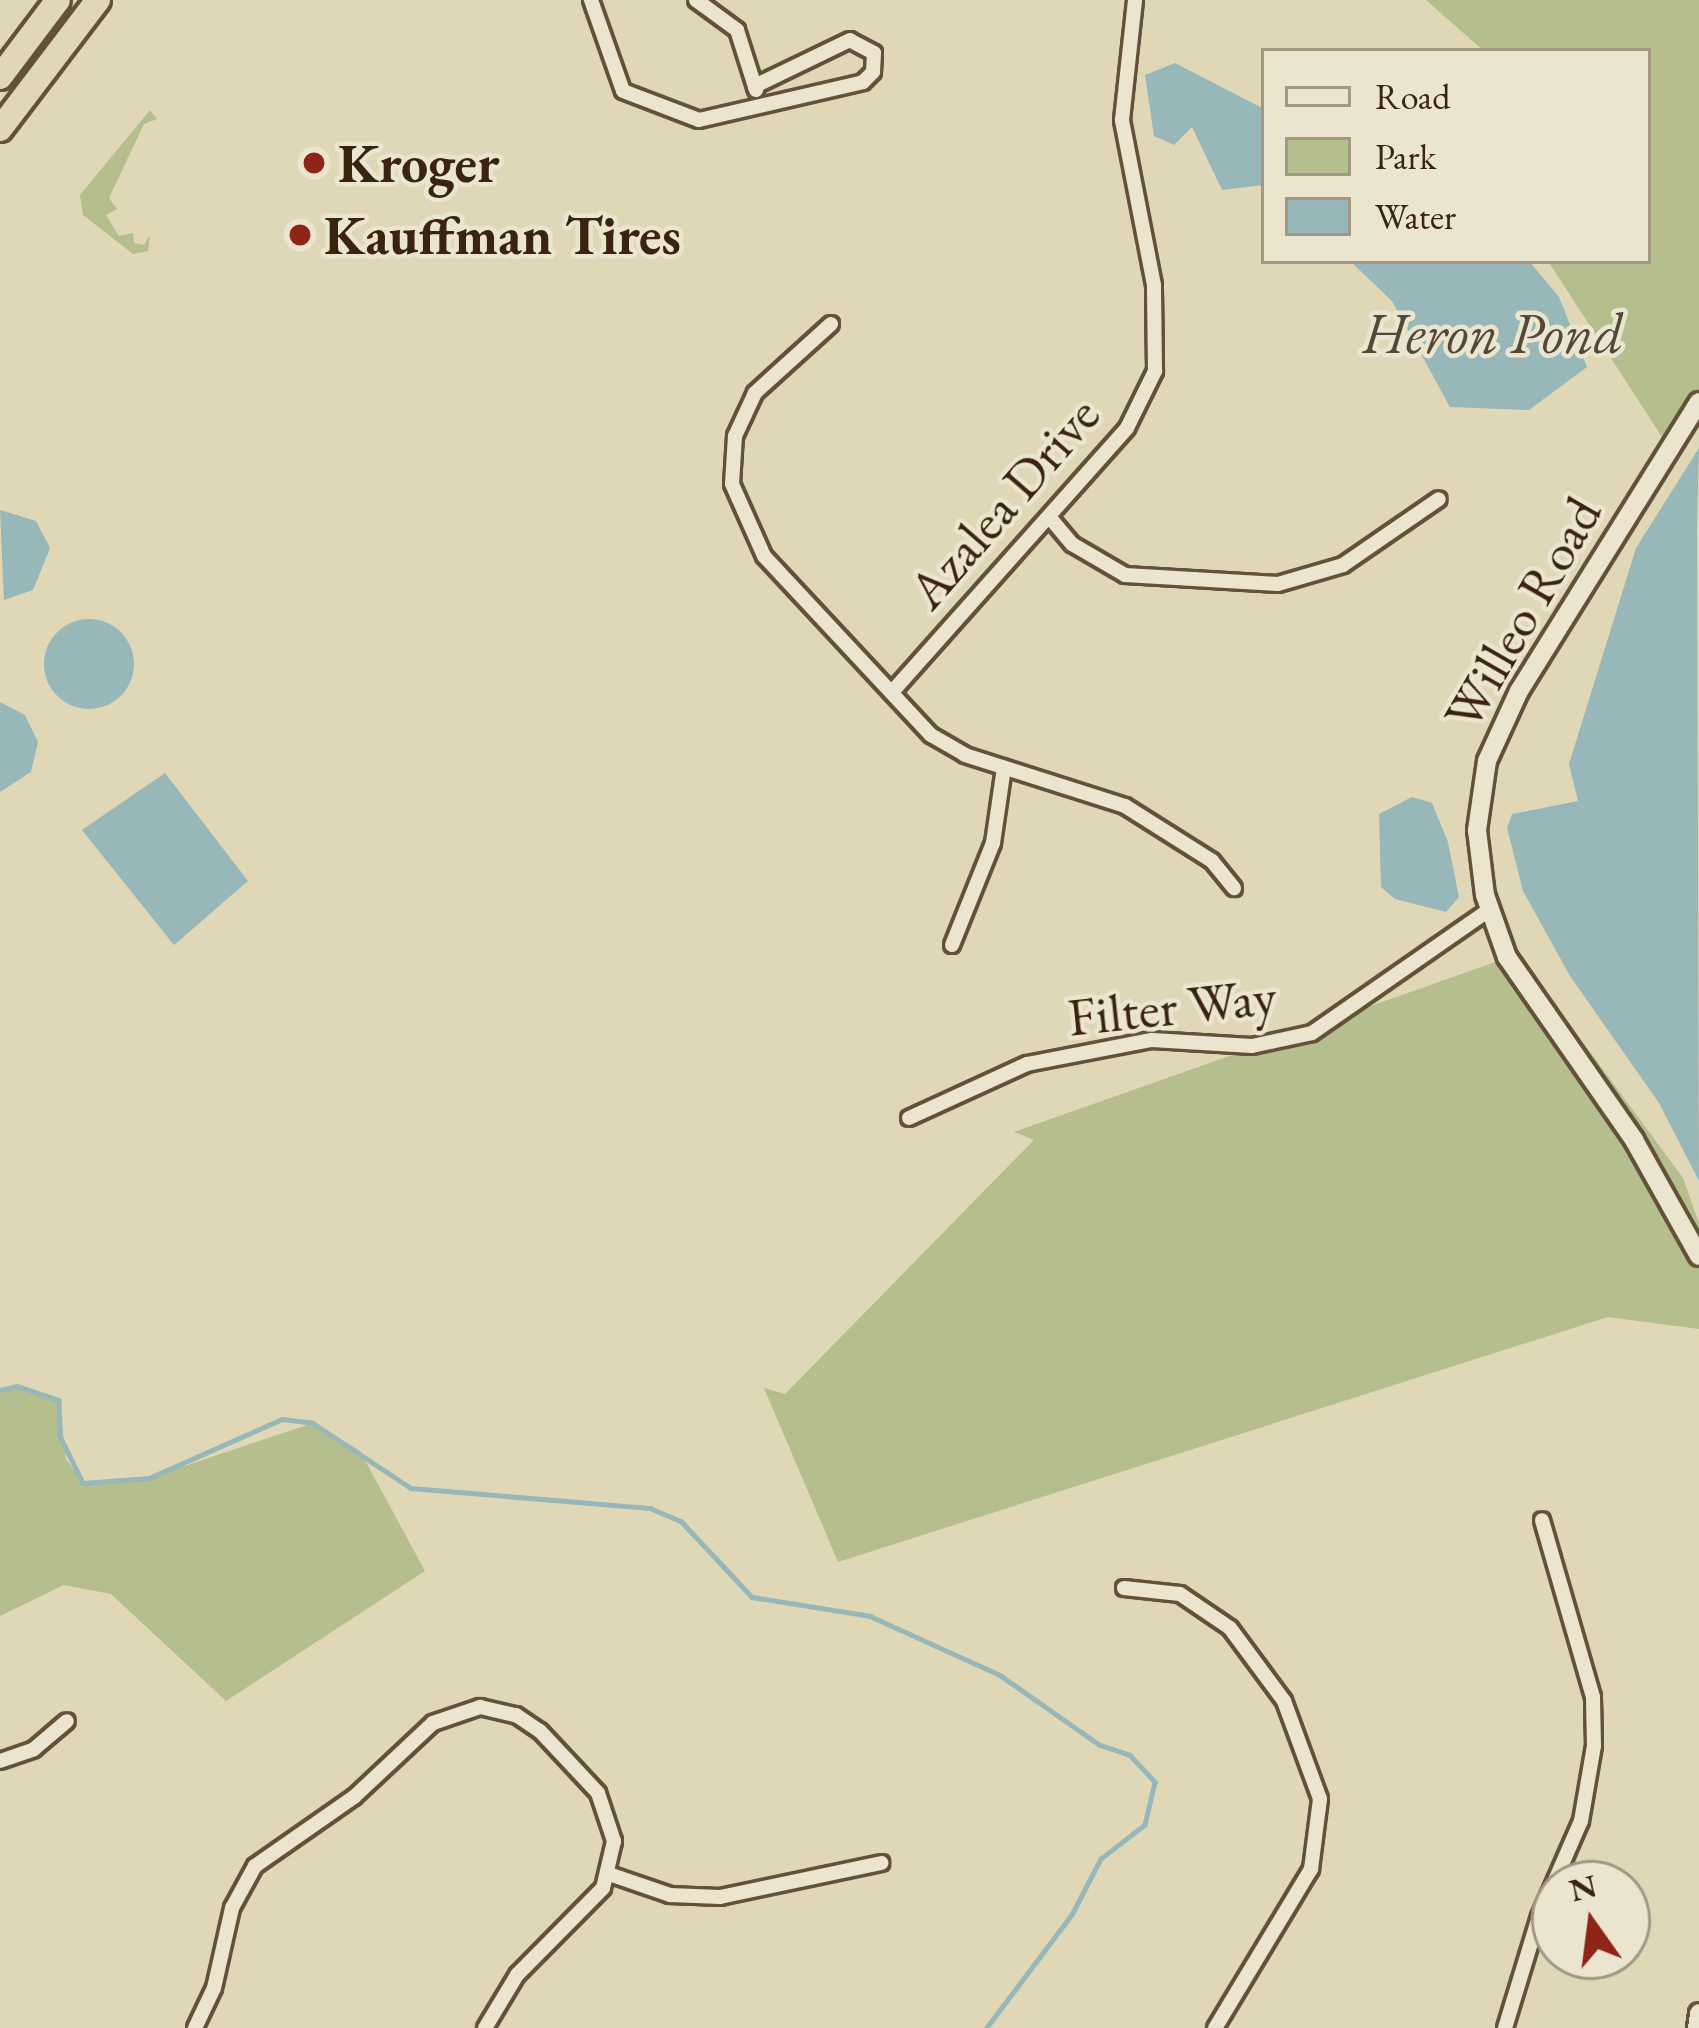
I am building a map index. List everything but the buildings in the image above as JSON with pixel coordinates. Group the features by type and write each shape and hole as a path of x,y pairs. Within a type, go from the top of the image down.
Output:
{"highway":[{"path":"0,77 58,0"},
{"path":"0,129 98,0"}],"street":[{"path":"591,0 617,79 632,100 699,120 741,114 756,93 850,40 874,53 863,82 756,93"},
{"path":"696,0 737,30 756,93"},
{"name":"Azalea Drive","path":"892,692 1051,519 1127,428 1155,370 1154,285 1122,120 1135,0"},
{"path":"831,324 754,394 735,436 732,484 764,556 931,735 1004,767 1125,806 1212,861 1234,888"},
{"name":"Willeo Road","path":"1699,402 1495,740 1477,805 1489,910 1507,957 1642,1154 1699,1256"},
{"path":"1051,519 1072,544 1125,575 1278,584 1343,565 1439,499"},
{"path":"952,945 993,843 1004,767"},
{"name":"Filter Way","path":"909,1118 1027,1064 1152,1040 1252,1046 1312,1033 1489,910"},
{"path":"1505,2028 1539,1917 1581,1820 1594,1746 1593,1697 1542,1520"},
{"path":"1124,1588 1180,1594 1230,1628 1284,1701 1320,1799 1311,1869 1215,2028"},
{"path":"195,2028 214,1988 232,1908 255,1866 342,1807 421,1732 456,1711 516,1715 577,1769 610,1818 609,1874 517,1975 485,2028"},
{"path":"0,1761 34,1749 67,1721"},
{"path":"609,1874 670,1894 720,1898 881,1863"},
{"path":"1697,2028 1699,2013"}],"green space":[{"path":"1426,0 1699,0 1699,414 1673,454 1550,264 1651,264 1651,48 1481,48"},
{"path":"150,110 157,119 144,124 109,198 117,209 106,215 119,236 133,233 134,243 144,245 150,235 148,251 133,254 83,215 80,195"},
{"path":"1518,954 1683,1178 1699,1223 1699,1329 1608,1317 838,1562 764,1388 785,1394 1034,1140 1014,1132"},
{"path":"17,1386 59,1400 66,1459 83,1483 149,1478 313,1423 360,1451 425,1571 226,1701 111,1594 64,1585 0,1616 0,1390"}],"water":[{"name":"Heron Pond","path":"1175,63 1261,107 1261,185 1222,190 1192,127 1174,145 1154,136 1145,75"},
{"name":"Heron Pond","path":"1353,264 1532,264 1559,297 1587,367 1529,410 1450,407 1392,301"},
{"path":"1699,448 1699,1181 1659,1103 1570,976 1523,891 1507,828 1512,814 1578,801 1569,764 1636,548"},
{"path":"0,510 36,521 50,548 33,590 4,600"},
{"path":"89,619 106,622 121,632 131,647 131,681 121,696 106,706 89,709 72,706 57,696 47,681 44,664 47,647 57,632 72,622"},
{"path":"0,702 25,715 38,742 31,772 0,792"},
{"path":"165,773 248,881 174,945 82,830"},
{"path":"1412,797 1432,803 1448,842 1459,897 1446,912 1395,899 1381,887 1379,814"}],"waterway":[{"path":"0,1390 17,1386 59,1400 60,1436 83,1483 149,1478 282,1419 313,1423 411,1488 650,1508 681,1521 752,1597 870,1616 1000,1675 1100,1745 1130,1755 1155,1782 1145,1825 1101,1859 1072,1915 987,2028"}],"place":[{"name":"Kroger","path":"314,163"},
{"name":"Kauffman Tires","path":"300,235"}]}
